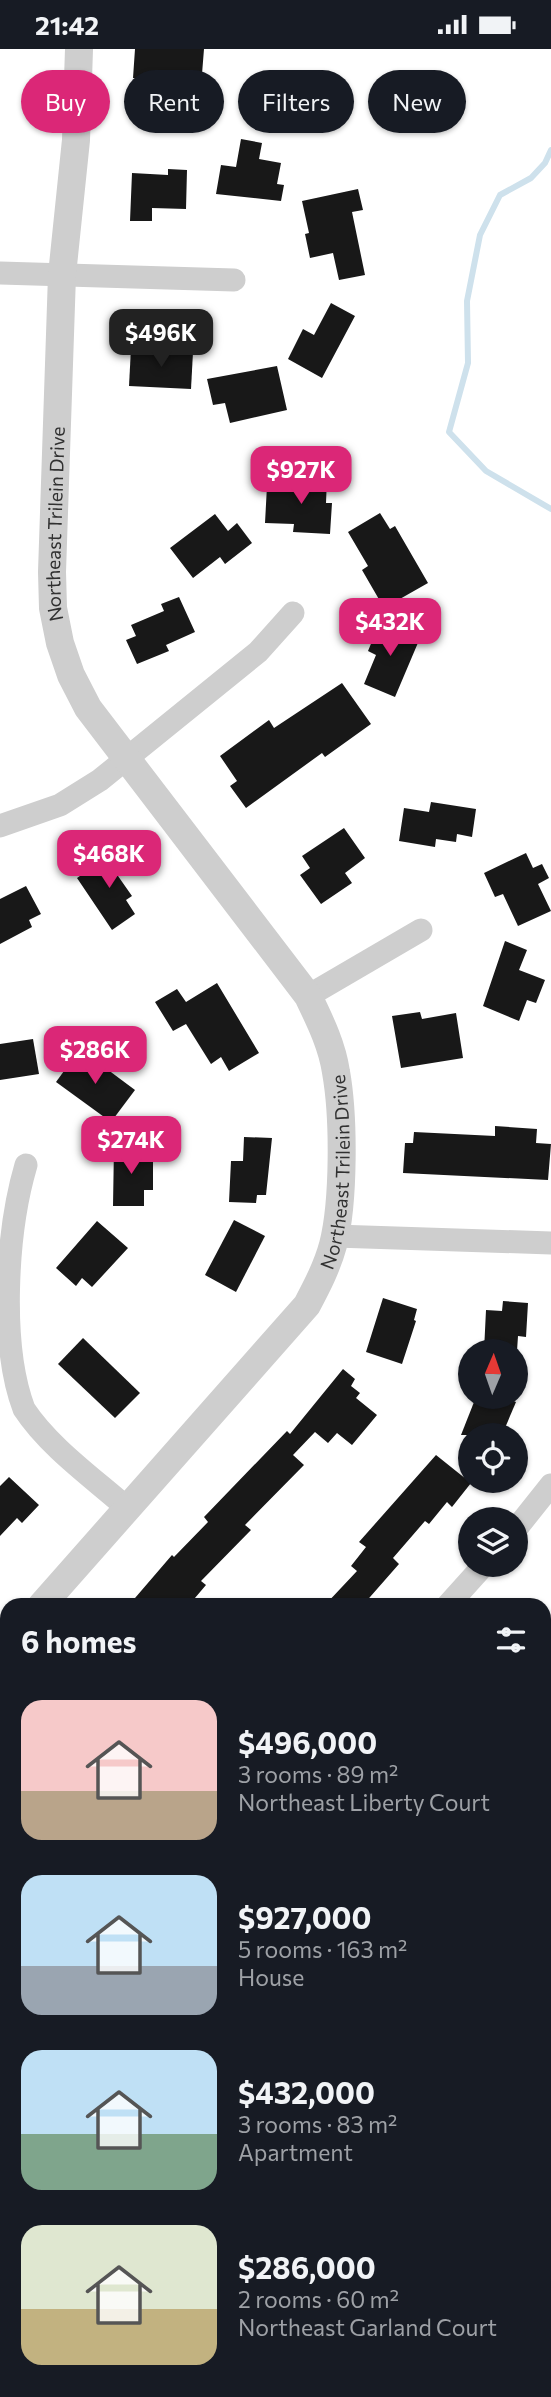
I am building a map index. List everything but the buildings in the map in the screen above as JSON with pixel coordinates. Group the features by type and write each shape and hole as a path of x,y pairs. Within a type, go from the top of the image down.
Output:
{"street":[{"name":"Northeast Trilein Drive","path":"48,1598 307,1305 323,1276 335,1235 340,1107 336,1071 326,1035 308,996 88,708 71,675 53,608 62,275 76,139 79,49"},
{"path":"0,273 234,280"},
{"path":"0,826 60,805 87,790 258,652 293,613"},
{"path":"308,996 421,930"},
{"path":"26,1165 10,1217 0,1325 2,1354 10,1384 39,1429 127,1508"},
{"path":"335,1235 551,1243"},
{"path":"528,1514 551,1485"},
{"path":"454,1598 473,1577"}],"waterway":[{"path":"551,150 545,163 531,178 500,195 480,235 467,301 468,363 449,432 486,471 551,509"}]}
